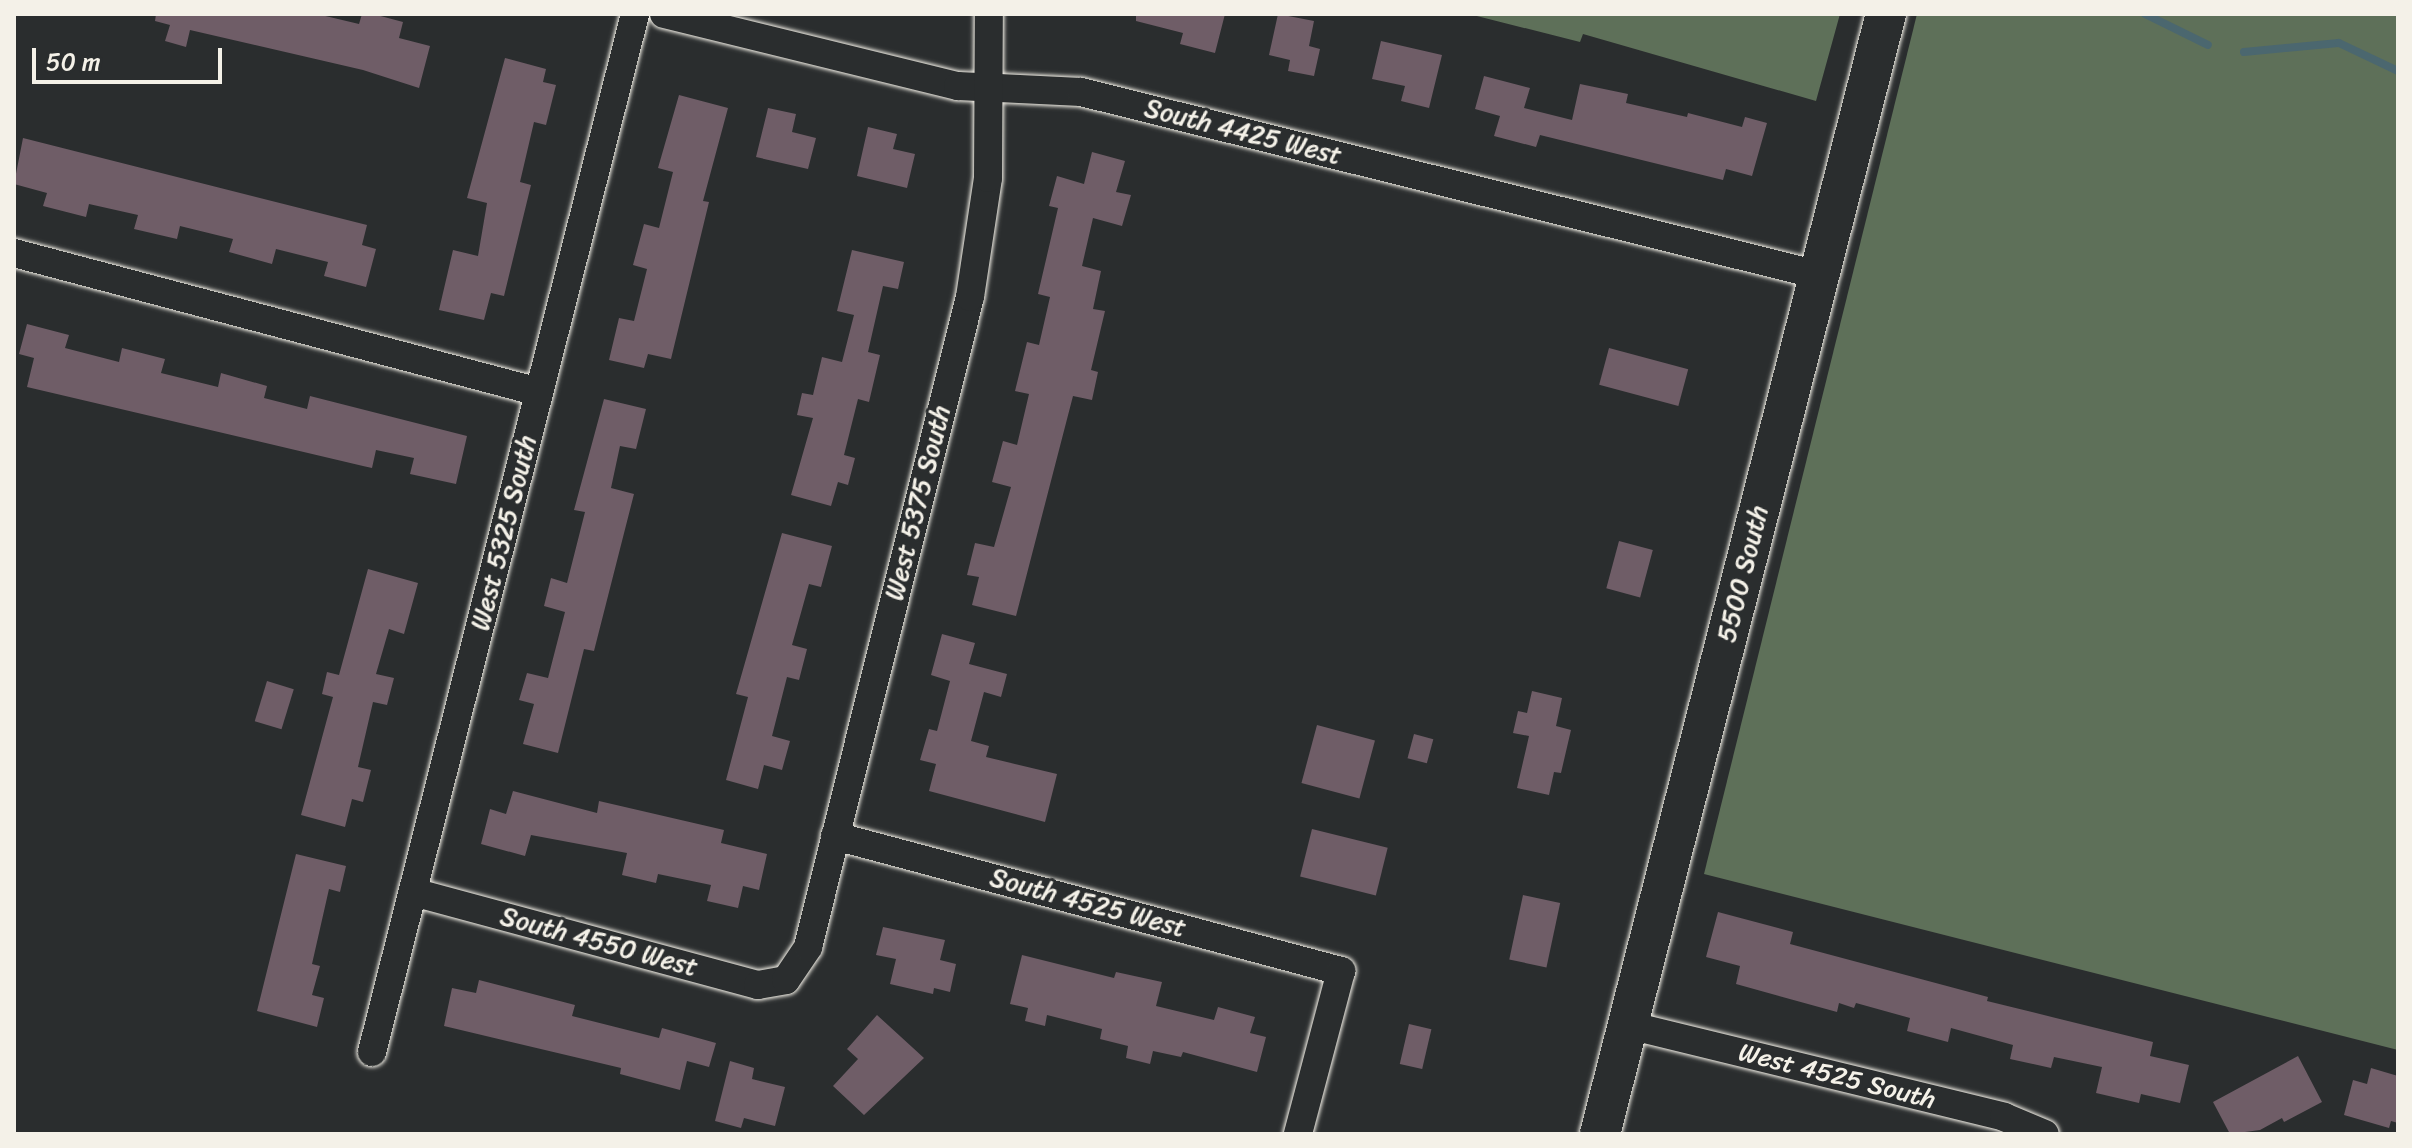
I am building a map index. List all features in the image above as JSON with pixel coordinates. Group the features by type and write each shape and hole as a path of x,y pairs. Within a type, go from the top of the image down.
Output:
{"main road":[{"name":"5500 South","path":"1600,1134 1886,14"}],"street":[{"name":"West 5325 South","path":"372,1052 635,14"},
{"name":"South 4425 West","path":"664,14 989,89 1081,92 1819,275"},
{"name":"West 5375 South","path":"786,980 808,947 970,297 988,178 989,14"},
{"path":"14,253 539,392"},
{"name":"South 4525 West","path":"835,836 1341,971 1298,1134"},
{"name":"South 4550 West","path":"413,892 758,985 786,980"},
{"name":"West 4525 South","path":"1628,1025 2004,1117 2045,1134"}],"green space":[{"path":"1469,14 1840,14 1816,101 1583,34 1580,42"},
{"path":"1917,14 2398,14 2398,1050 1704,874"}],"building":[{"path":"156,14 317,14 359,24 362,14 373,14 403,22 399,38 430,46 419,88 363,70 190,30 186,47 165,41 170,25 155,21"},
{"path":"1136,14 1225,14 1215,53 1180,44 1183,33 1136,21"},
{"path":"1278,14 1314,21 1309,46 1320,49 1314,76 1288,71 1290,60 1269,55"},
{"path":"1381,41 1442,55 1429,108 1401,101 1405,86 1372,79"},
{"path":"505,58 546,69 543,82 556,85 546,125 534,122 520,182 531,185 504,296 491,293 484,320 439,310 453,250 478,256 487,203 467,198"},
{"path":"1484,76 1530,88 1524,108 1572,120 1580,84 1628,94 1626,103 1687,117 1688,113 1742,127 1745,117 1767,123 1752,176 1726,169 1723,180 1540,135 1536,147 1494,136 1500,116 1475,109"},
{"path":"679,95 728,108 703,201 709,202 671,359 648,354 644,368 609,360 619,318 634,321 647,269 633,265 644,224 659,228 673,172 658,168"},
{"path":"768,108 796,114 792,132 816,138 808,169 756,157"},
{"path":"868,127 897,134 893,149 915,154 907,188 857,176"},
{"path":"23,138 367,225 362,245 376,249 366,287 324,276 328,262 276,249 272,264 229,252 233,239 180,226 177,239 134,229 138,215 89,204 86,217 43,206 47,193 14,184"},
{"path":"1092,152 1125,161 1116,192 1131,195 1122,226 1093,218 1082,266 1101,271 1093,309 1105,311 1091,370 1098,372 1092,400 1073,396 1016,616 972,605 979,577 967,575 975,543 994,547 1011,487 992,482 1003,441 1017,445 1029,394 1015,391 1027,342 1039,345 1050,297 1038,294 1058,208 1049,206 1057,176 1084,184"},
{"path":"852,250 904,262 898,289 883,286 868,352 880,355 869,402 858,399 844,455 855,458 848,485 838,482 831,506 791,495 813,418 797,415 802,393 813,395 822,357 842,362 854,315 837,311"},
{"path":"27,324 69,335 65,348 119,362 122,348 165,359 161,373 218,387 221,373 267,386 264,398 307,409 310,396 467,436 456,484 410,474 414,458 376,450 372,468 27,387 34,358 19,354"},
{"path":"1609,348 1688,369 1678,406 1599,385"},
{"path":"604,399 646,409 636,449 620,446 611,488 634,494 594,651 584,649 558,753 523,744 534,704 519,700 527,673 548,678 565,612 544,606 551,578 567,583 585,512 574,510"},
{"path":"782,533 832,546 821,587 809,584 792,645 807,649 799,680 787,677 772,736 790,741 782,770 764,765 758,789 726,780 748,697 736,694"},
{"path":"1619,541 1653,550 1640,597 1606,588"},
{"path":"368,569 418,583 404,634 389,629 376,674 394,678 387,705 373,702 358,767 371,770 363,802 352,799 345,827 301,815 333,697 322,694 327,672 339,675"},
{"path":"942,634 975,643 969,664 1007,674 1001,697 984,692 971,741 989,746 986,757 1057,774 1045,822 929,791 936,764 920,760 929,729 937,731 950,681 931,675"},
{"path":"267,681 294,689 281,729 255,721"},
{"path":"1532,691 1562,698 1556,726 1571,730 1561,773 1554,772 1549,795 1517,788 1529,736 1513,733 1518,711 1527,713"},
{"path":"1317,725 1375,741 1359,798 1301,783"},
{"path":"1414,734 1433,739 1427,763 1408,758"},
{"path":"513,791 597,813 599,801 724,830 721,843 767,854 759,890 743,886 738,908 707,901 711,885 658,874 656,883 622,875 627,853 531,835 525,856 481,844 490,809 506,814"},
{"path":"1312,829 1388,848 1376,895 1300,877"},
{"path":"296,854 346,866 340,892 329,889 312,964 320,966 312,995 324,998 317,1027 257,1011"},
{"path":"1523,895 1560,903 1546,967 1509,960"},
{"path":"1718,912 1793,932 1790,944 1988,997 1987,1001 2153,1042 2150,1056 2189,1065 2180,1103 2141,1094 2139,1103 2096,1093 2102,1067 2054,1057 2051,1068 2010,1059 2013,1045 1951,1028 1948,1042 1907,1031 1910,1018 1856,1003 1854,1008 1839,1003 1837,1012 1736,984 1740,966 1706,957"},
{"path":"883,927 945,940 940,960 956,964 950,992 934,988 933,994 890,984 896,959 876,955"},
{"path":"1022,955 1114,978 1116,972 1162,982 1156,1006 1214,1020 1218,1007 1255,1017 1250,1033 1266,1037 1257,1072 1183,1052 1181,1057 1153,1051 1150,1064 1126,1058 1128,1046 1100,1039 1102,1029 1047,1015 1045,1026 1025,1021 1028,1008 1010,1004"},
{"path":"479,980 575,1005 572,1016 659,1038 662,1028 716,1043 709,1067 687,1061 680,1090 620,1074 621,1068 444,1026 452,988 476,993"},
{"path":"877,1015 924,1058 864,1115 833,1086 858,1059 847,1049"},
{"path":"1409,1024 1431,1029 1422,1069 1400,1064"},
{"path":"2298,1056 2322,1102 2284,1122 2282,1118 2260,1130 2230,1134 2213,1102"},
{"path":"730,1061 754,1068 752,1079 785,1087 775,1126 744,1118 741,1128 715,1121"},
{"path":"2371,1068 2398,1076 2398,1123 2391,1121 2389,1128 2344,1115 2353,1080 2367,1084"}],"waterway":[{"path":"2145,14 2208,45"},
{"path":"2244,52 2339,43 2398,71"}]}
